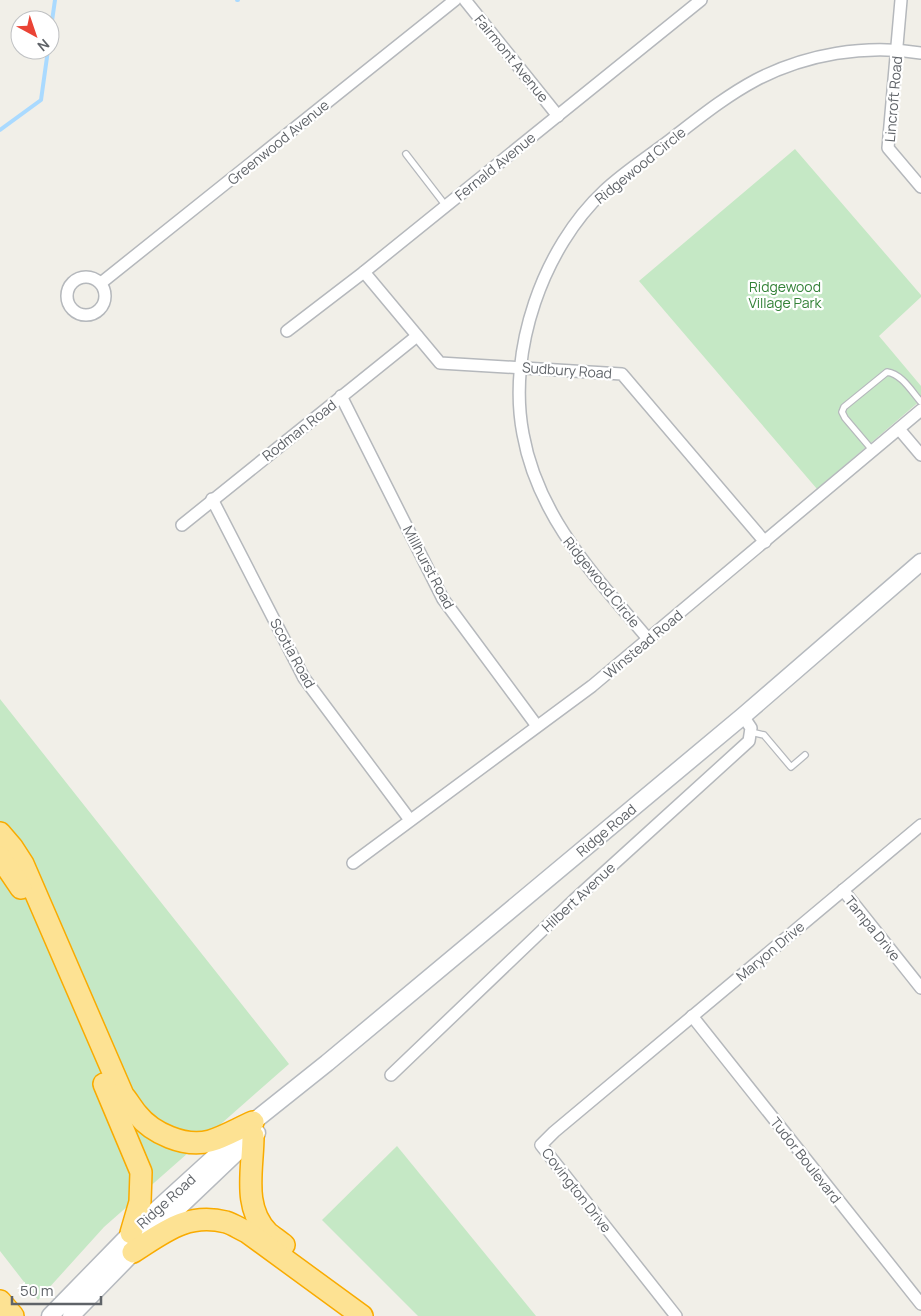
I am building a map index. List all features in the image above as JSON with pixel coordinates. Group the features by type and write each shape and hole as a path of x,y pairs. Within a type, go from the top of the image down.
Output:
{"highway":[{"path":"0,833 23,864 123,1094 137,1115 152,1128 165,1135 190,1142 210,1141 253,1129 250,1194 255,1214 267,1232 378,1316"},
{"path":"0,857 19,884 141,1172 140,1202 132,1243"},
{"path":"132,1243 175,1225 201,1219 226,1222 247,1232 362,1316"},
{"path":"0,1301 13,1316"}],"street":[{"name":"Greenwood Avenue","path":"101,283 455,0"},
{"name":"Fairmont Avenue","path":"465,0 558,116"},
{"name":"Fernald Avenue","path":"287,331 364,272 702,0"},
{"name":"Lincroft Road","path":"901,0 888,148 921,187"},
{"name":"Ridgewood Circle","path":"649,640 578,556 564,536 548,508 527,452 522,433 520,391 522,367 526,334 544,276 561,245 579,220 606,190 708,111 756,80 797,63 857,50 898,49 921,53"},
{"name":"Sudbury Road","path":"364,272 440,363 622,374 765,542"},
{"name":"Rodman Road","path":"182,524 417,336"},
{"name":"Millhurst Road","path":"342,396 443,599 537,726"},
{"name":"Winstead Road","path":"353,863 592,686 921,410"},
{"path":"899,429 921,455"},
{"name":"Scotia Road","path":"212,499 304,678 410,820"},
{"name":"Ridge Road","path":"50,1316 71,1309 132,1243 288,1095 743,716 921,562"},
{"path":"743,716 751,728 751,732"},
{"name":"Hilbert Avenue","path":"391,1075 574,900 749,741 751,732"},
{"name":"Maryon Drive","path":"619,1078 921,825"},
{"name":"Tampa Drive","path":"843,890 921,988"},
{"name":"Tudor Boulevard","path":"692,1016 921,1304"},
{"name":"Covington Drive","path":"619,1078 541,1145 676,1316"}],"lane":[{"path":"406,154 446,206"},
{"path":"873,451 845,418 842,412 844,407 888,372 894,373 900,378 921,402"},
{"path":"751,732 764,735 790,767 805,755"}],"green space":[{"name":"Ridgewood Village Park","path":"795,149 921,295 879,336 921,386 921,400 817,489 639,281"},
{"path":"0,699 289,1064 104,1227 38,1300 0,1251"},
{"path":"397,1146 536,1316 418,1316 322,1220"}],"waterway":[{"path":"54,10 55,0"},
{"path":"0,130 41,100 47,60"}]}
